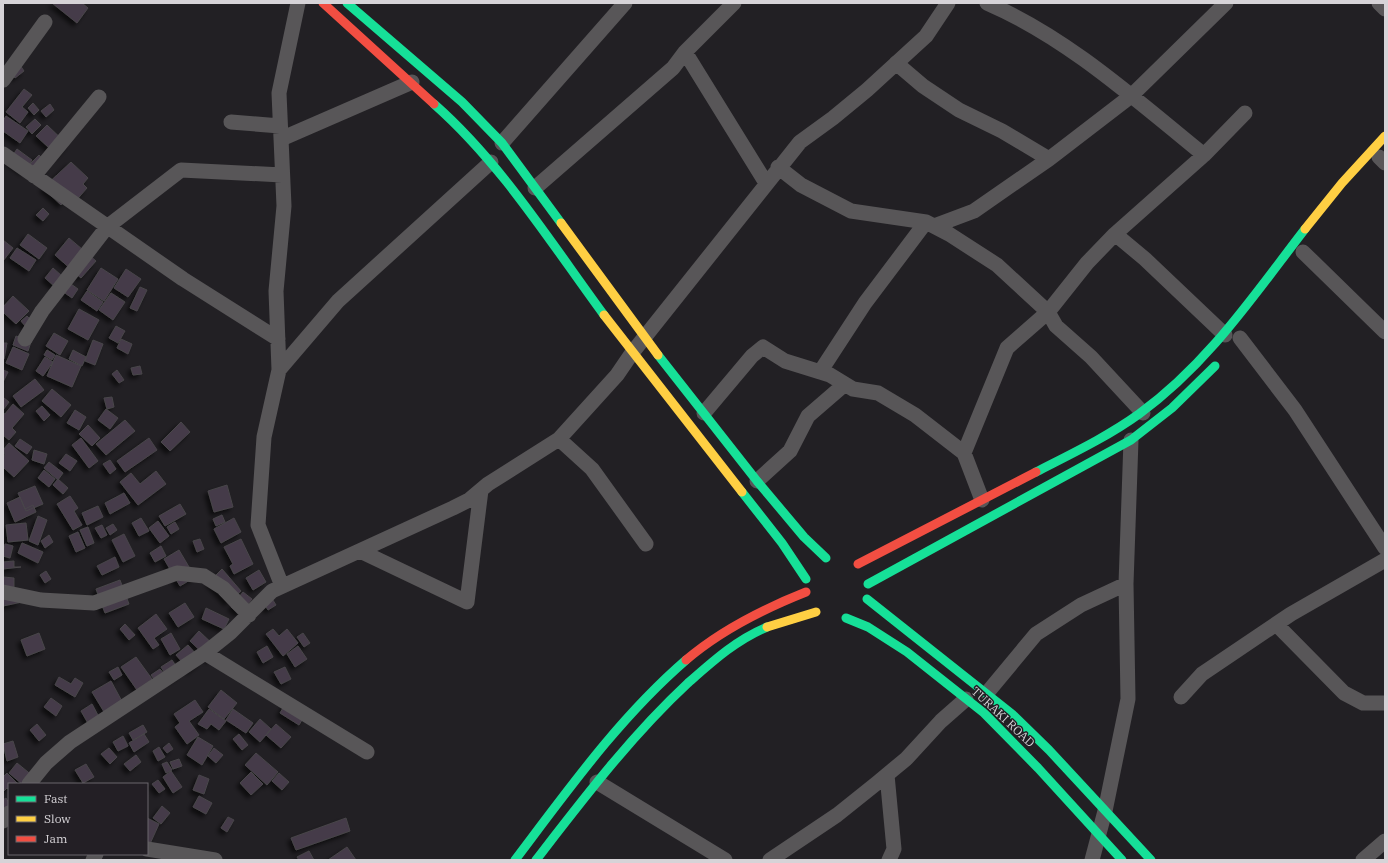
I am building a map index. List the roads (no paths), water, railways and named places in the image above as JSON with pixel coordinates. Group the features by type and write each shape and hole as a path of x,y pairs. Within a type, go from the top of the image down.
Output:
{"main road":[{"path":"323,3 456,123 491,162 632,353 808,576 813,604"},
{"path":"347,3 462,102 502,143 646,337 670,372 757,481 804,537 826,559"},
{"path":"1151,860 1033,734 987,693 863,605 868,584 865,573 854,561 982,500 1106,436 1143,413 1192,369 1236,337 1352,172 1385,136"},
{"path":"868,584 1131,440 1172,408 1219,361"},
{"path":"515,860 615,732 652,691 687,660 724,632 776,604 813,604"},
{"path":"536,860 638,732 679,690 721,653 750,635 783,622 813,604"},
{"name":"TURAKI ROAD","path":"863,605 842,619 868,627 907,652 984,713 1038,768 1122,860"}],"street":[{"path":"282,586 258,525 264,437 279,370 276,291 284,206 279,93 298,3"},
{"path":"502,143 624,3"},
{"path":"535,188 673,68 686,52 734,3"},
{"path":"30,783 46,763 70,742 205,653 230,633 272,591 469,500 481,490 559,439 617,375 632,353 778,167 800,142 833,118 926,36 948,3"},
{"path":"987,3 1011,13 1070,51 1131,96 1204,155"},
{"path":"820,372 865,303 930,224 974,211 1049,159 1131,96 1226,3"},
{"path":"1379,3 1385,9"},
{"path":"3,80 45,22"},
{"path":"686,52 766,183"},
{"path":"896,63 923,86 959,110 1002,131 1049,159"},
{"path":"231,122 280,133 412,82"},
{"path":"34,176 99,97"},
{"path":"964,452 1007,348 1048,312 1087,263 1115,234 1204,155 1245,113"},
{"path":"3,154 183,279 278,339"},
{"path":"279,370 338,300 491,162"},
{"path":"778,167 801,185 851,211 930,224 997,265 1048,312 1056,326 1091,358 1143,413"},
{"path":"25,339 42,311 107,227 181,170 282,175"},
{"path":"1115,234 1236,337 1295,410 1385,548"},
{"path":"1303,252 1385,332"},
{"path":"704,413 752,356 763,347 785,361 830,375 853,389 878,393 915,415 964,452 982,500"},
{"path":"757,481 790,451 808,416 845,384"},
{"path":"559,439 592,469 646,544"},
{"path":"1092,860 1105,811 1128,699 1126,584 1131,440"},
{"path":"360,551 467,602 481,490"},
{"path":"1181,697 1202,674 1276,624 1335,587 1385,560"},
{"path":"3,592 41,600 94,604 177,573 204,576 223,588 249,615"},
{"path":"987,693 1036,634 1081,605 1126,584"},
{"path":"1276,624 1319,670 1344,693 1363,703 1385,703"},
{"path":"205,653 367,752"},
{"path":"770,860 837,815 906,760 941,721 966,699"},
{"path":"887,775 894,849 889,860"},
{"path":"597,782 724,860"},
{"path":"1363,860 1385,841"},
{"path":"148,849 215,860"}]}
